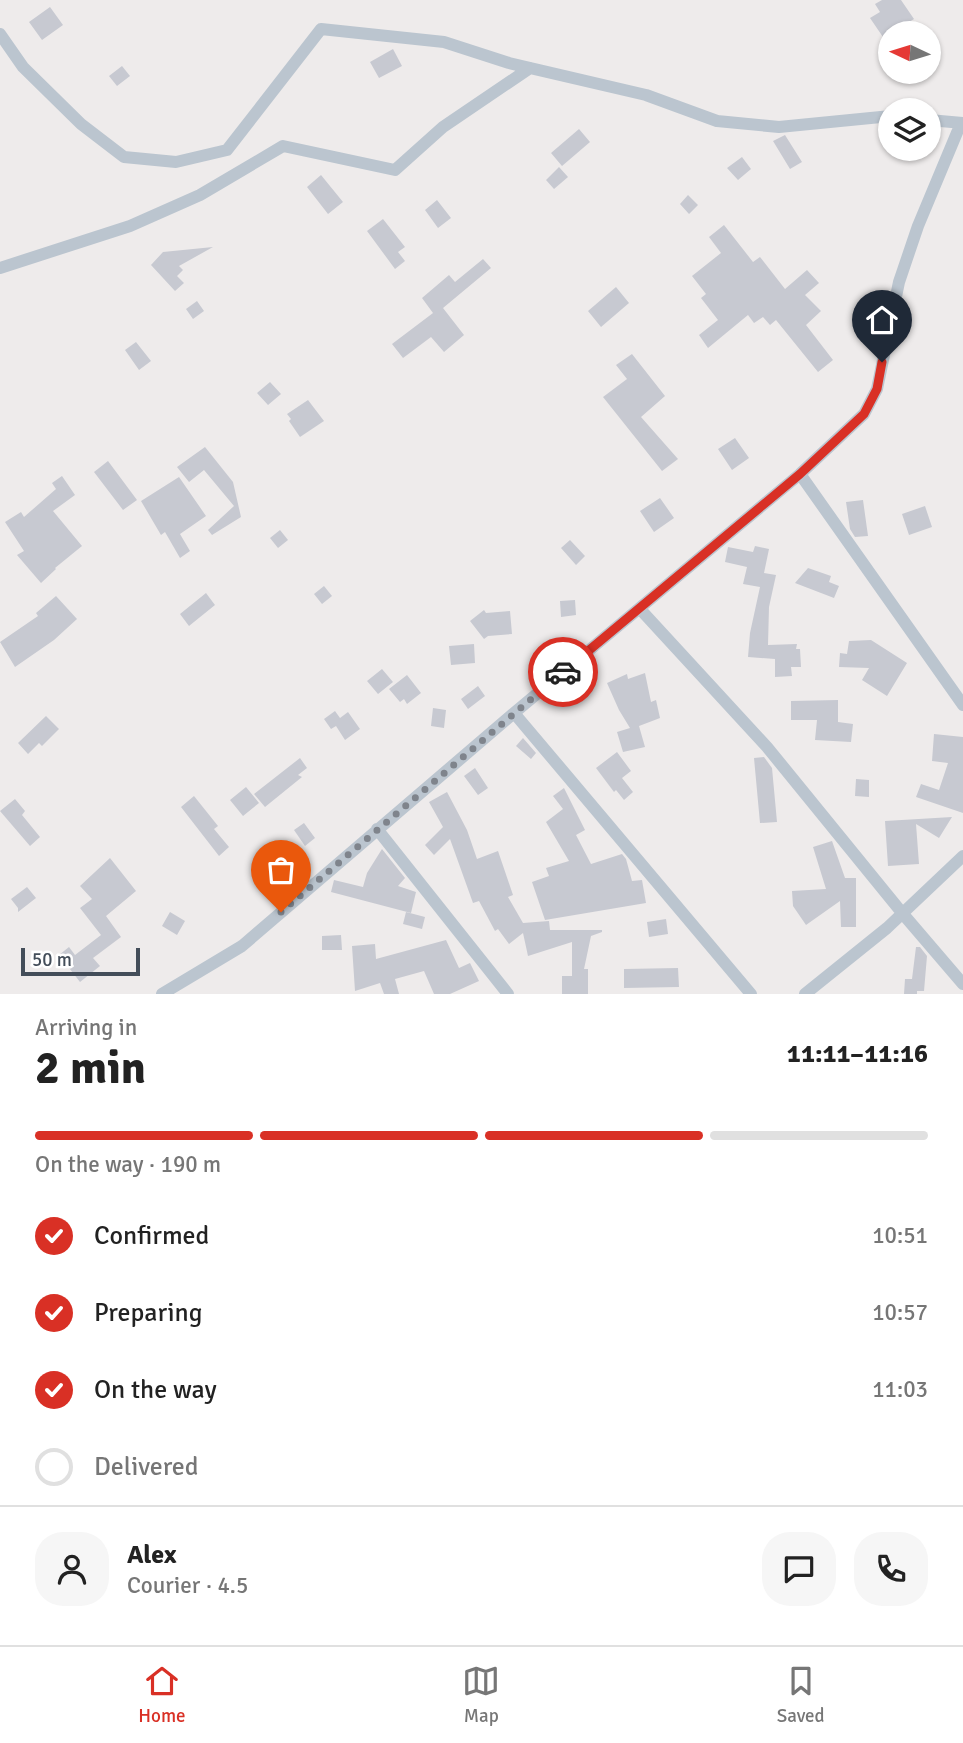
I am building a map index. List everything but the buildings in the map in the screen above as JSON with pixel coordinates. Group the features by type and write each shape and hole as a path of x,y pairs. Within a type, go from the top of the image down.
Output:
{"street":[{"path":"0,34 23,67 81,124 124,157 176,162 227,150 321,29 444,42 530,68 646,95 717,121 779,127 878,117"},
{"path":"0,268 130,226 200,195 283,146 395,170 443,127 530,68"},
{"path":"162,994 242,946 514,713 800,474 864,414 877,389 900,282 918,226 962,123 941,121"},
{"path":"800,474 963,705"},
{"path":"640,609 767,747 963,984"},
{"path":"514,713 751,994"},
{"path":"377,829 508,994"},
{"path":"805,994 903,914 963,856"}],"way so far":[{"path":"281,912 563,672"}],"route":[{"path":"563,672 800,474 864,414 877,389 882,362"}]}
